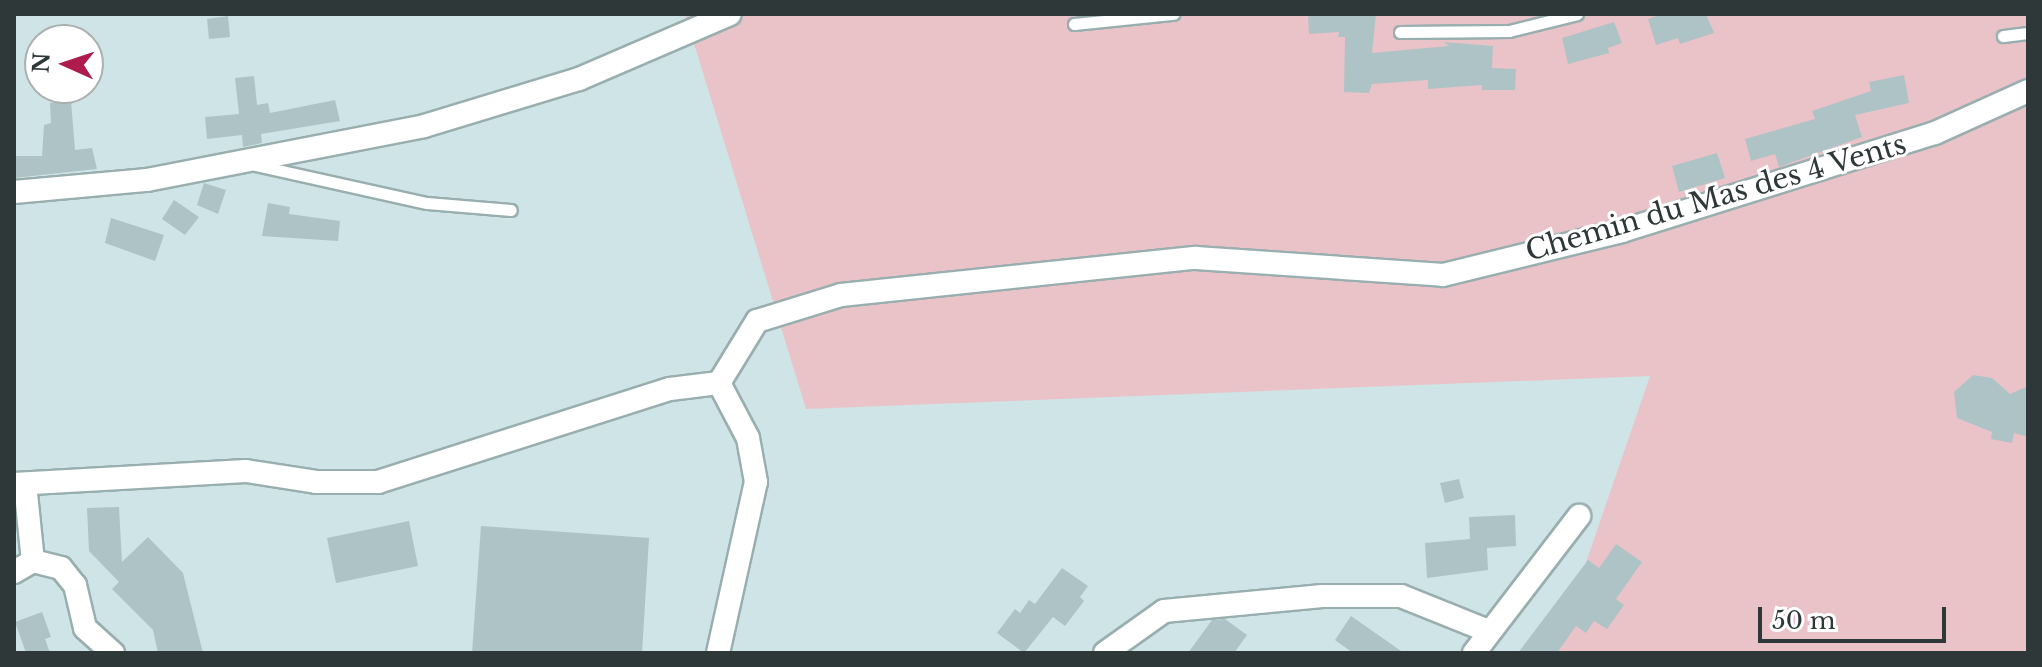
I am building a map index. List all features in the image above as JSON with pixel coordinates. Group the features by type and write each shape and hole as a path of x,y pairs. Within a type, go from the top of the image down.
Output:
{"street":[{"path":"14,192 147,180 424,126 565,83 730,14"},
{"name":"Chemin du Mas des 4 Vents","path":"719,383 757,321 841,295 1196,258 1443,275 1622,231 1935,133 2028,91"},
{"path":"113,653 85,628 75,585 61,568 24,566 20,484 246,471 316,482 378,482 670,389 719,383 748,438 756,482 718,653"},
{"path":"1474,653 1579,516"},
{"path":"1105,653 1164,611 1322,596 1401,596 1488,631"}],"lane":[{"path":"1074,24 1173,14"},
{"path":"1400,32 1509,31 1577,14"},
{"path":"2003,36 2028,33"},
{"path":"1991,107 2028,102"},
{"path":"243,163 427,203 511,210"}],"shaded area":[{"path":"685,14 2028,14 2028,653 1555,653 1650,376 806,409"}],"building":[{"path":"1308,14 1376,14 1372,53 1449,46 1444,42 1493,46 1492,68 1516,69 1515,90 1482,90 1482,85 1428,89 1428,80 1372,84 1369,93 1344,92 1345,37 1338,37 1339,32 1309,34"},
{"path":"1662,14 1706,14 1714,33 1680,44 1678,38 1656,45 1648,19"},
{"path":"228,16 230,37 209,39 207,19"},
{"path":"1614,22 1622,43 1608,48 1609,53 1568,64 1562,38"},
{"path":"1904,75 1909,103 1855,115 1862,137 1779,167 1775,154 1751,161 1745,139 1815,119 1812,111 1871,91 1869,82"},
{"path":"254,76 257,105 268,103 270,113 335,100 340,121 261,134 262,143 243,147 242,135 207,139 205,117 239,114 235,78"},
{"path":"50,104 71,104 75,150 92,148 97,169 14,178 14,156 42,156 44,125 51,123"},
{"path":"1717,153 1725,178 1679,192 1672,166"},
{"path":"204,183 226,190 218,214 197,205"},
{"path":"174,200 199,217 185,235 162,219"},
{"path":"268,203 290,207 289,214 340,221 338,241 262,236"},
{"path":"111,218 164,235 155,261 105,243"},
{"path":"1973,375 1992,378 2010,394 2028,386 2028,437 2014,433 2012,443 1991,439 1992,432 1957,418 1954,392"},
{"path":"1459,479 1464,498 1445,503 1440,483"},
{"path":"119,507 122,562 148,537 183,573 203,653 158,653 153,630 112,589 119,582 89,551 87,508"},
{"path":"1515,515 1516,546 1487,548 1488,570 1427,578 1425,543 1470,539 1469,517"},
{"path":"409,521 418,566 336,583 327,538"},
{"path":"481,526 649,538 642,653 472,653"},
{"path":"1616,544 1642,562 1616,599 1624,605 1607,629 1594,621 1586,633 1576,626 1557,653 1518,653 1588,560 1599,568"},
{"path":"1062,568 1088,586 1080,597 1084,601 1065,626 1053,617 1024,653 997,633 1015,609 1020,613 1029,600 1035,604"},
{"path":"42,612 51,637 45,639 50,653 26,653 15,622"},
{"path":"1351,616 1404,653 1353,653 1335,640"},
{"path":"1225,619 1247,635 1234,653 1188,653 1212,620"}]}
